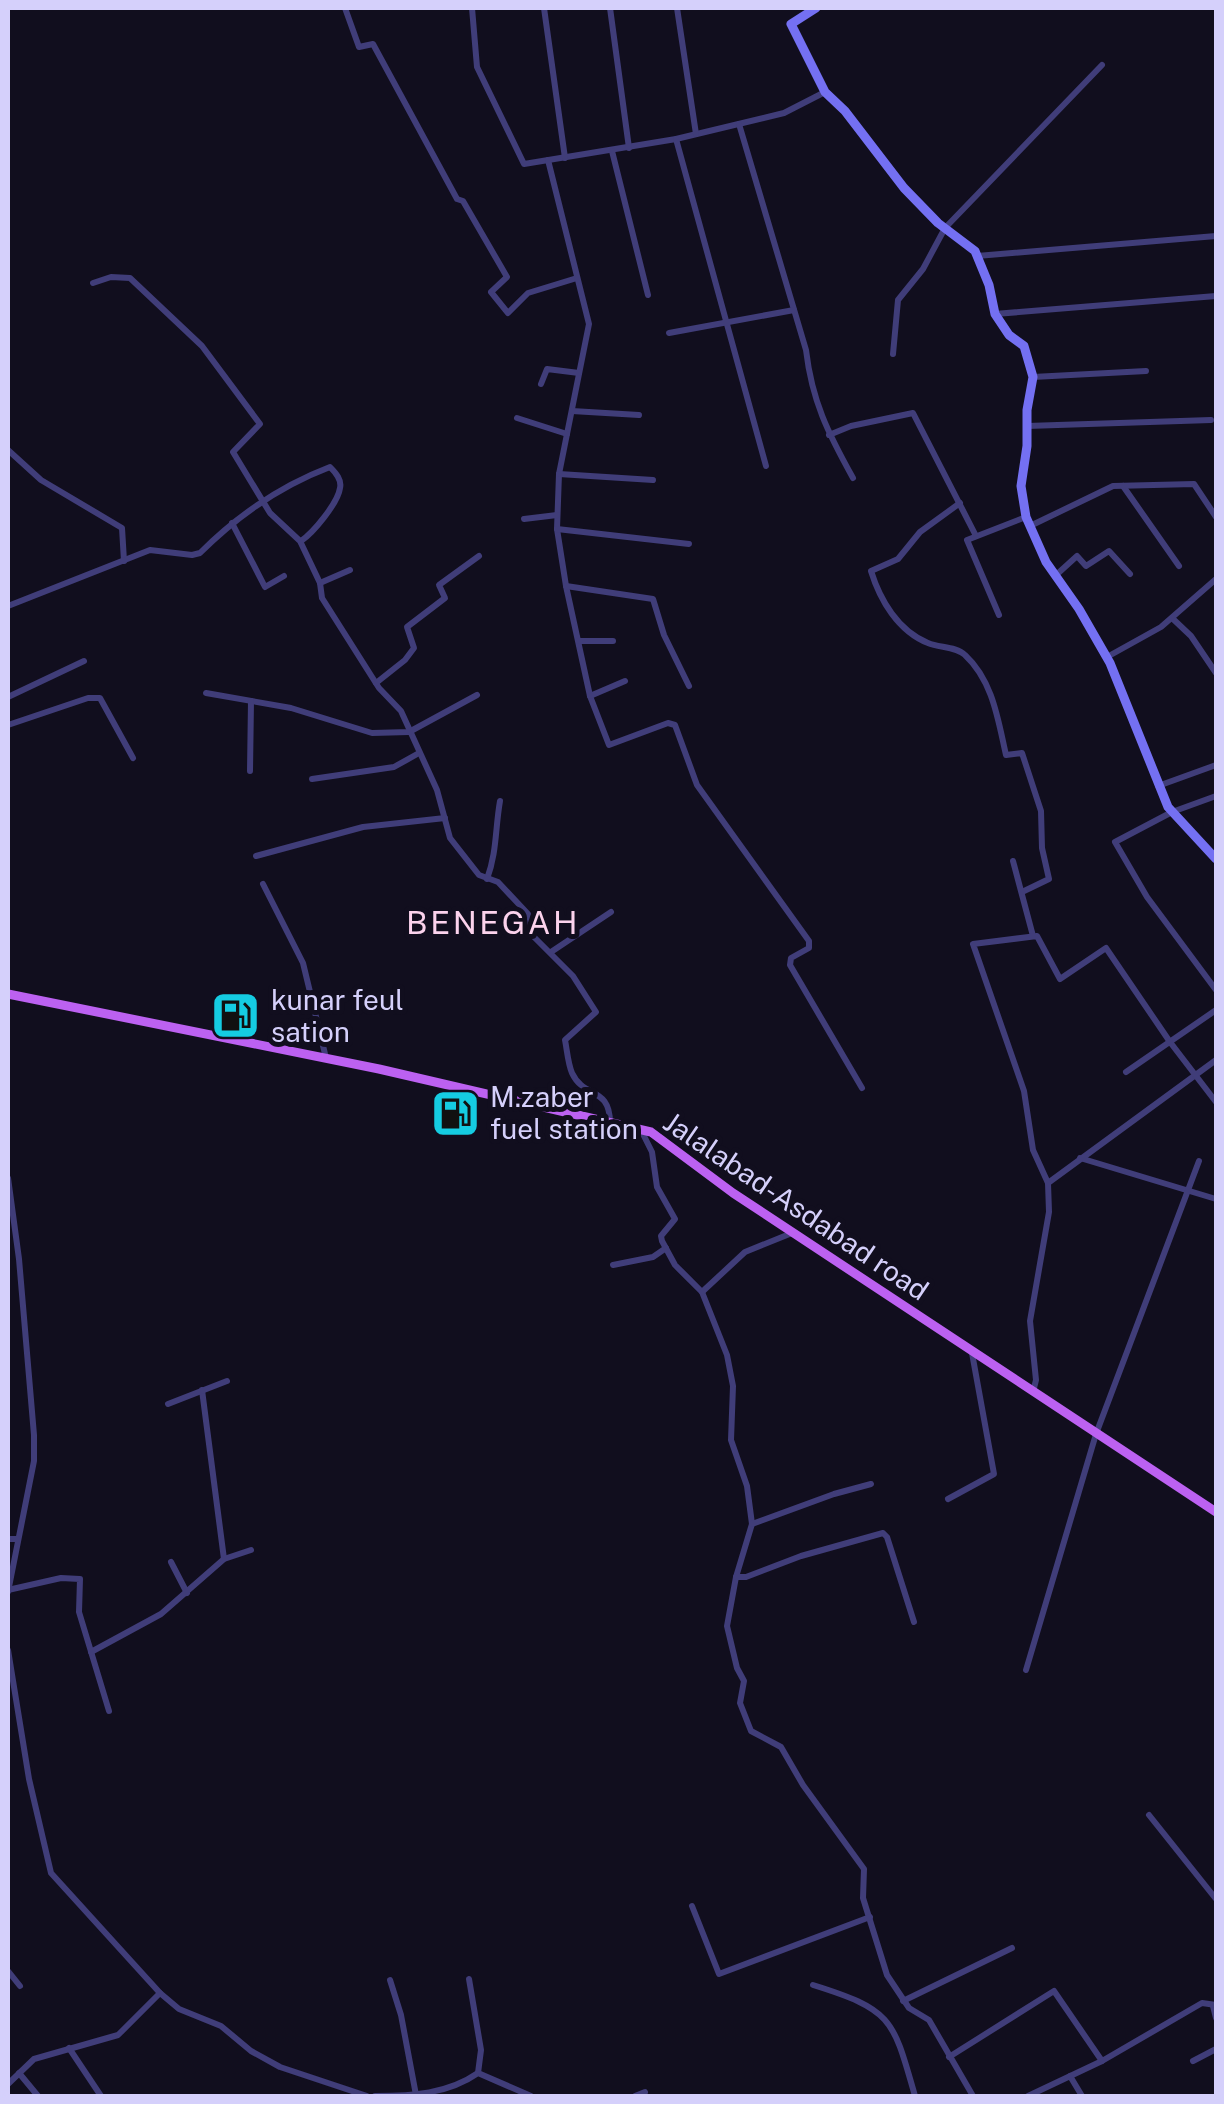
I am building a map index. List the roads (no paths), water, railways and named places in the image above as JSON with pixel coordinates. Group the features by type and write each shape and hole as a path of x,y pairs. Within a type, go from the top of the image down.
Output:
{"main road":[{"name":"Jalalabad-Asdabad road","path":"8,994 326,1058 651,1132 972,1352 1216,1512"}],"street":[{"path":"345,8 359,48 373,44 448,184 463,201 507,277 491,292 508,313 528,294 577,278"},
{"path":"472,8 477,67 524,164 630,148 739,124 784,113 825,92"},
{"path":"544,8 565,158"},
{"path":"610,8 630,148"},
{"path":"677,8 696,134"},
{"path":"816,8 792,24 825,92 845,110 904,188 977,256 990,286 995,314 1024,346 1034,377 1021,486 1028,522 1055,576 1107,657 1172,812 1216,859"},
{"path":"893,354 898,300 924,269 944,228 1102,64"},
{"path":"739,124 806,350 811,388 829,435 852,478"},
{"path":"676,138 766,466"},
{"path":"612,150 648,295"},
{"path":"548,160 589,324 559,474 558,530 590,696 608,745 668,723 675,725 697,784 809,942 809,948 791,958 790,964 862,1088"},
{"path":"977,256 1216,236"},
{"path":"93,283 111,277 130,278 202,346 260,425 233,452 262,501 300,541 320,583 322,598 376,683 402,711 437,790 450,838 479,876 498,882 528,914 524,928 573,976 596,1012 564,1040 572,1073 582,1086 597,1092 609,1105 610,1123"},
{"path":"995,314 1216,296"},
{"path":"669,333 794,310"},
{"path":"541,384 546,368 579,373"},
{"path":"1034,377 1146,371"},
{"path":"572,411 638,414"},
{"path":"829,435 851,426 913,413 976,536"},
{"path":"517,418 567,434"},
{"path":"1026,426 1211,420"},
{"path":"8,450 41,480 122,528 124,560"},
{"path":"8,606 150,550 200,553 262,501 305,476 330,467 340,482 339,492 316,529 300,541"},
{"path":"559,474 653,480"},
{"path":"999,615 967,540 1028,522 1112,486 1194,484 1216,517"},
{"path":"1123,486 1178,566"},
{"path":"960,503 920,532 898,559 871,571 878,596 903,627 927,643 962,652 990,689 1006,755 1022,753 1040,811 1049,880 1022,892"},
{"path":"524,519 558,515"},
{"path":"232,523 265,586 284,576"},
{"path":"558,530 689,544"},
{"path":"1055,576 1077,556 1086,566 1108,551 1130,574"},
{"path":"376,683 410,654 414,644 406,627 445,598 440,585 478,556"},
{"path":"320,583 350,570"},
{"path":"1107,657 1172,618 1216,579"},
{"path":"566,586 654,599 664,634 689,686"},
{"path":"1172,618 1191,636 1216,673"},
{"path":"580,641 613,641"},
{"path":"8,697 84,661"},
{"path":"590,696 625,682"},
{"path":"206,692 291,708 372,733 409,732 476,695"},
{"path":"8,724 88,698 100,698 133,758"},
{"path":"250,770 252,701"},
{"path":"312,778 394,768 419,752"},
{"path":"1158,786 1216,765"},
{"path":"1216,796 1172,812 1114,842 1148,897 1216,990"},
{"path":"488,880 498,850 494,834 500,801"},
{"path":"256,856 363,827 445,818"},
{"path":"1014,861 1033,936"},
{"path":"263,884 303,962 326,1058"},
{"path":"551,952 610,912"},
{"path":"1033,1392 1036,1380 1030,1322 1048,1212 1048,1183 1033,1150 1024,1092 973,944 1037,936 1060,979 1106,948 1216,1102"},
{"path":"1126,1072 1216,1010"},
{"path":"1048,1183 1216,1060"},
{"path":"641,1130 652,1152 657,1187 675,1219 661,1236 675,1265 702,1292 727,1355 734,1409 730,1440 747,1486 752,1524 736,1577 728,1626 744,1682 740,1703 752,1731 782,1747 802,1785 864,1869 863,1898 887,1975 904,2001 929,2020 973,2096"},
{"path":"1080,1158 1216,1199"},
{"path":"1026,1670 1096,1434 1199,1162"},
{"path":"8,1178 34,1435 34,1462 8,1591 77,1577 80,1612 109,1711"},
{"path":"702,1292 745,1252 794,1232"},
{"path":"614,1265 652,1257 666,1248"},
{"path":"948,1500 994,1474 972,1352"},
{"path":"168,1404 227,1380"},
{"path":"202,1390 224,1559"},
{"path":"752,1524 871,1484"},
{"path":"736,1577 882,1532 887,1537 914,1622"},
{"path":"8,1539 18,1539"},
{"path":"92,1652 161,1614 224,1559 251,1550"},
{"path":"171,1562 186,1593"},
{"path":"8,1650 27,1767 52,1873 179,2010 221,2026 251,2051 280,2067 367,2096"},
{"path":"1149,1816 1216,1899"},
{"path":"692,1906 719,1974 870,1918"},
{"path":"904,2001 1012,1948"},
{"path":"8,1971 20,1986"},
{"path":"375,2096 416,2095 459,2086 478,2072 481,2050 469,1979"},
{"path":"390,1980 401,2015 416,2095"},
{"path":"813,1986 871,2006 902,2044 915,2096"},
{"path":"949,2057 1054,1991 1102,2060"},
{"path":"8,2084 34,2059 118,2035 160,1993"},
{"path":"1028,2096 1102,2060 1202,2003 1215,2005 1216,2018"},
{"path":"69,2048 101,2096"},
{"path":"1193,2061 1216,2049"},
{"path":"478,2072 531,2096"},
{"path":"18,2073 38,2096"},
{"path":"1070,2076 1082,2096"},
{"path":"635,2096 644,2092"}],"place":[{"name":"kunar feul sation","path":"236,1016"},
{"name":"M.zaber fuel station","path":"455,1113"}],"district":[{"name":"BENEGAH","path":"493,923"}]}
